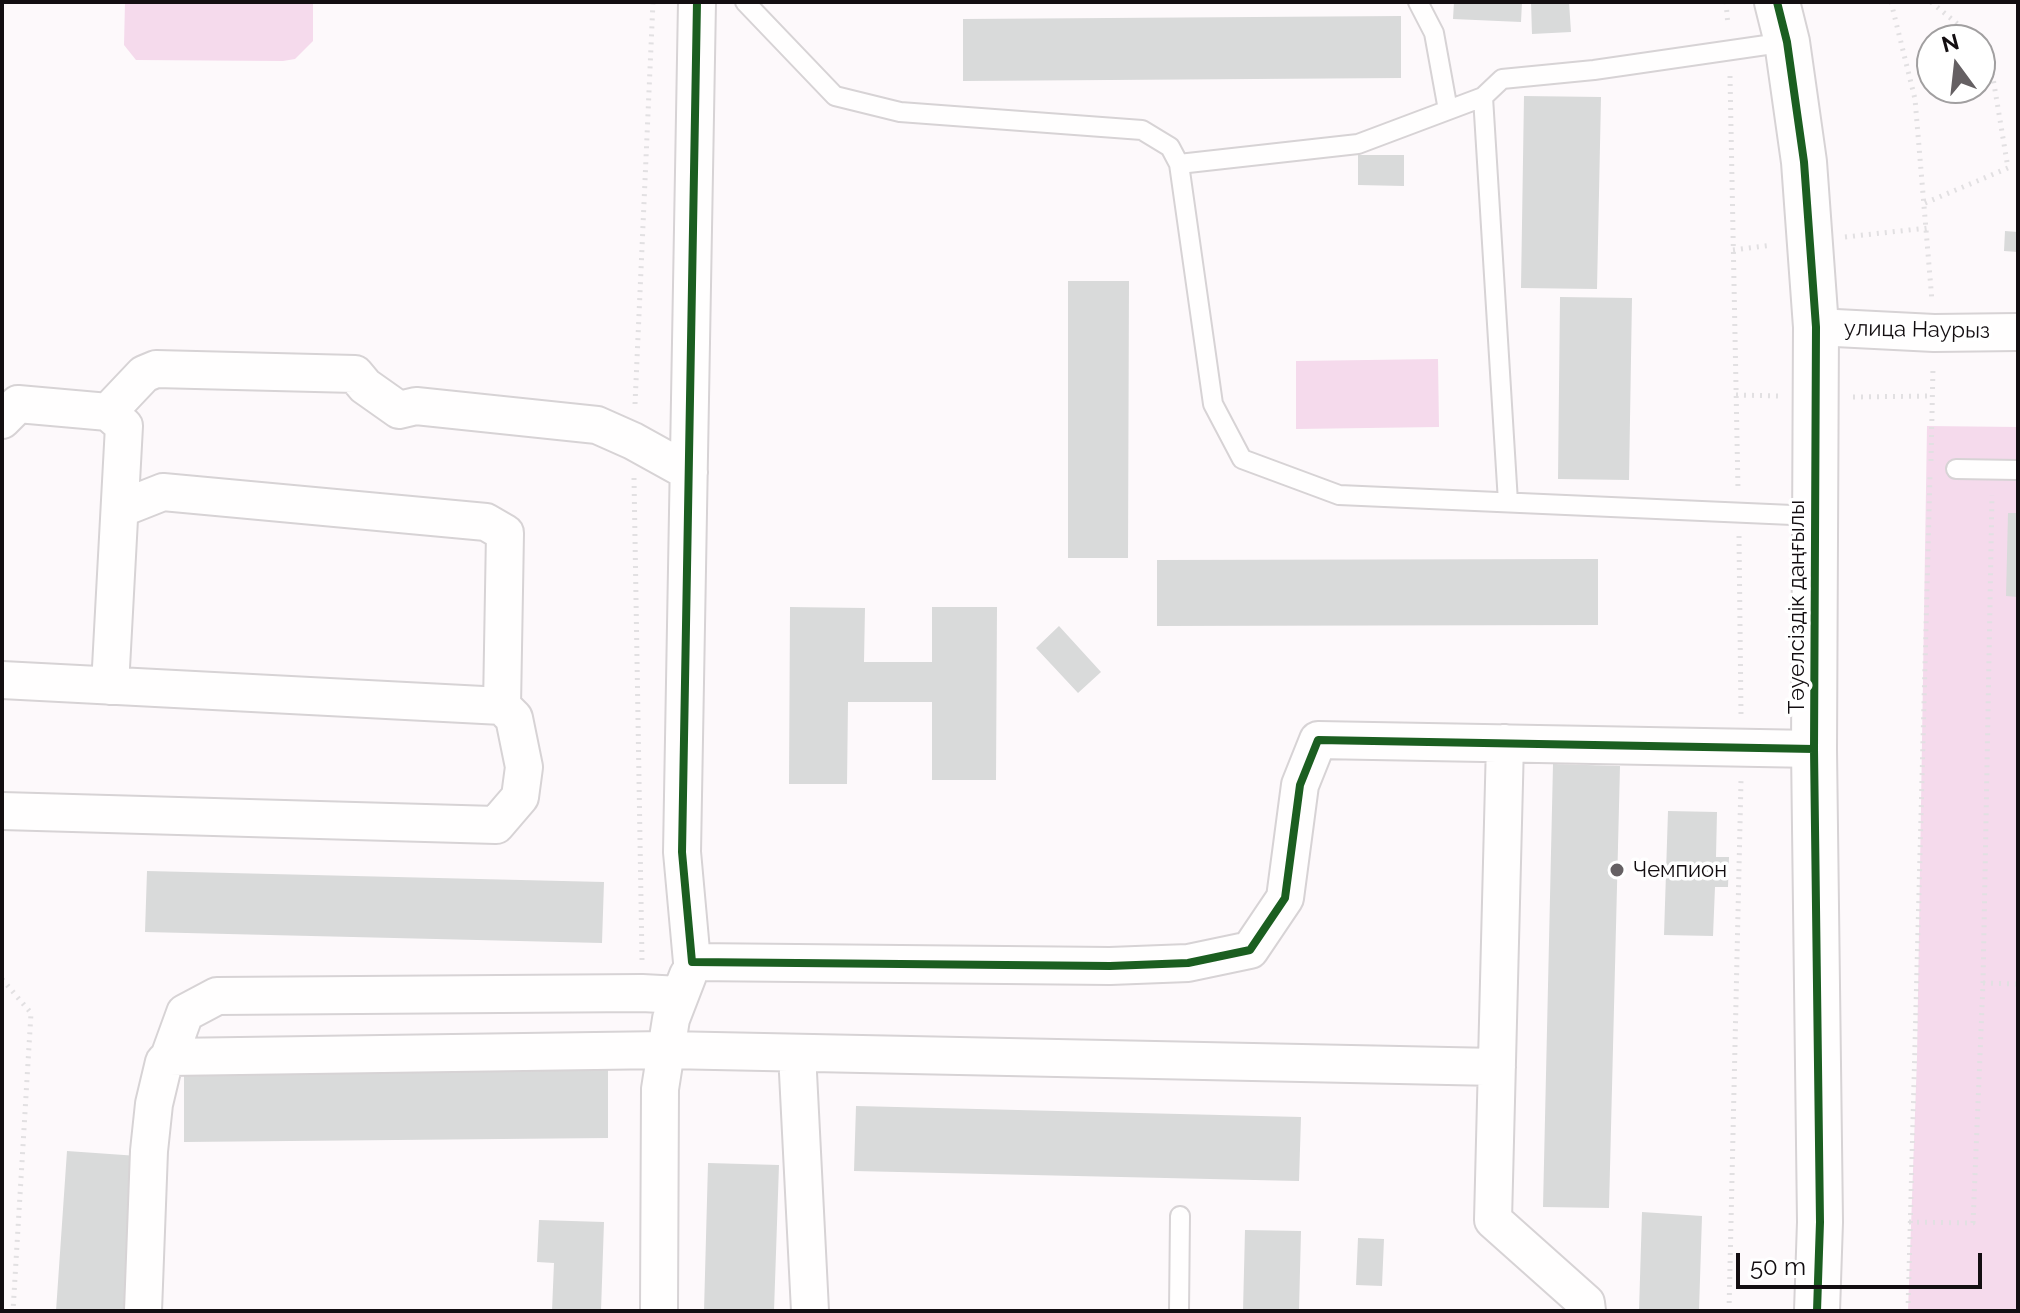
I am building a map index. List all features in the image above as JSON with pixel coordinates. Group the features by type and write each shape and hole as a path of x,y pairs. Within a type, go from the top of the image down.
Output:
{"street":[{"path":"659,1311 660,1089 671,1019 686,978 682,852 697,2"},
{"name":"Тәуелсіздік даңғылы","path":"1782,22 1804,162 1816,327 1814,749 1820,1206 1817,1311"},
{"name":"улица Наурыз","path":"1816,327 1934,333 2018,332"},
{"path":"108,412 144,374 156,369 355,374 365,386 399,410 416,406 597,425 689,472"},
{"path":"2,420 18,404 108,412 124,426 110,686"},
{"path":"120,509 163,492 486,522 505,533 502,706"},
{"path":"2,680 502,706 514,718 524,767 520,797 496,825 2,811"},
{"path":"143,1311 149,1151 154,1104 164,1062 169,1057 185,1013 217,996 642,993 686,978 1188,963 1250,950 1285,898 1300,785 1318,740 1814,749"},
{"path":"1505,743 1493,1220 1586,1303 1587,1311"},
{"path":"169,1057 666,1050 1497,1067"},
{"path":"797,1053 810,1311"}],"lane":[{"path":"745,2 835,96 900,112 1142,130 1170,147 1179,164 1213,404 1242,459 1339,495 1815,516"},
{"path":"1418,2 1434,33 1448,110"},
{"path":"1179,164 1358,144 1483,97 1502,79 1594,70 1729,50 1782,22"},
{"path":"1483,97 1508,502"},
{"path":"1956,469 2018,470"},
{"path":"1179,1311 1180,1216"}],"path":[{"path":"642,993 633,441 653,2"},
{"path":"1726,2 1739,513 1741,747 1729,1311"},
{"path":"1891,2 1915,99 1934,333 1908,1311"},
{"path":"1931,2 1957,24"},
{"path":"1925,203 2008,168 1996,96"},
{"path":"1909,1222 1973,1223 1983,983 1993,470"},
{"path":"2,979 31,1013 13,1311"},
{"path":"1983,983 2018,984"}],"shaded area":[{"path":"125,2 313,2 313,41 295,59 283,61 136,60 124,45"},
{"path":"1438,359 1439,427 1296,429 1296,361"},
{"path":"1927,426 2018,427 2018,1311 1908,1311 1917,1057"}],"building":[{"path":"1454,2 1522,2 1521,22 1453,19"},
{"path":"1531,2 1569,2 1571,32 1532,34"},
{"path":"1401,16 1401,78 963,81 963,19"},
{"path":"1524,96 1601,97 1597,289 1521,288"},
{"path":"1358,155 1404,155 1404,186 1358,185"},
{"path":"2005,231 2018,232 2018,252 2004,251"},
{"path":"1068,281 1129,281 1128,558 1068,558"},
{"path":"1560,297 1632,298 1629,480 1558,479"},
{"path":"2008,513 2018,513 2018,597 2006,596"},
{"path":"1598,559 1598,625 1157,626 1157,560"},
{"path":"790,607 865,608 864,662 932,662 932,607 997,607 996,780 932,780 932,702 848,702 847,784 789,784"},
{"path":"1059,626 1101,672 1078,693 1036,648"},
{"path":"1553,764 1620,766 1609,1208 1543,1207"},
{"path":"1668,811 1717,812 1716,857 1729,857 1728,887 1715,887 1713,936 1664,935"},
{"path":"147,871 604,882 602,943 145,932"},
{"path":"608,1068 608,1138 184,1142 184,1071"},
{"path":"856,1106 1301,1117 1299,1181 854,1171"},
{"path":"67,1151 138,1156 127,1311 56,1311"},
{"path":"708,1163 779,1165 774,1311 704,1311"},
{"path":"1642,1212 1702,1216 1699,1311 1639,1311"},
{"path":"539,1220 604,1222 601,1311 552,1311 554,1263 537,1262"},
{"path":"1245,1230 1301,1231 1299,1311 1243,1311"},
{"path":"1358,1238 1384,1239 1382,1286 1356,1285"}],"cycle path":[{"path":"697,2 682,852 692,962 1110,966 1188,963 1250,950 1285,898 1300,785 1318,740 1814,749"},
{"path":"1777,2 1787,42 1804,162 1816,327 1814,749 1820,1222 1817,1311"}],"place":[{"name":"Чемпион","path":"1617,870"}]}
